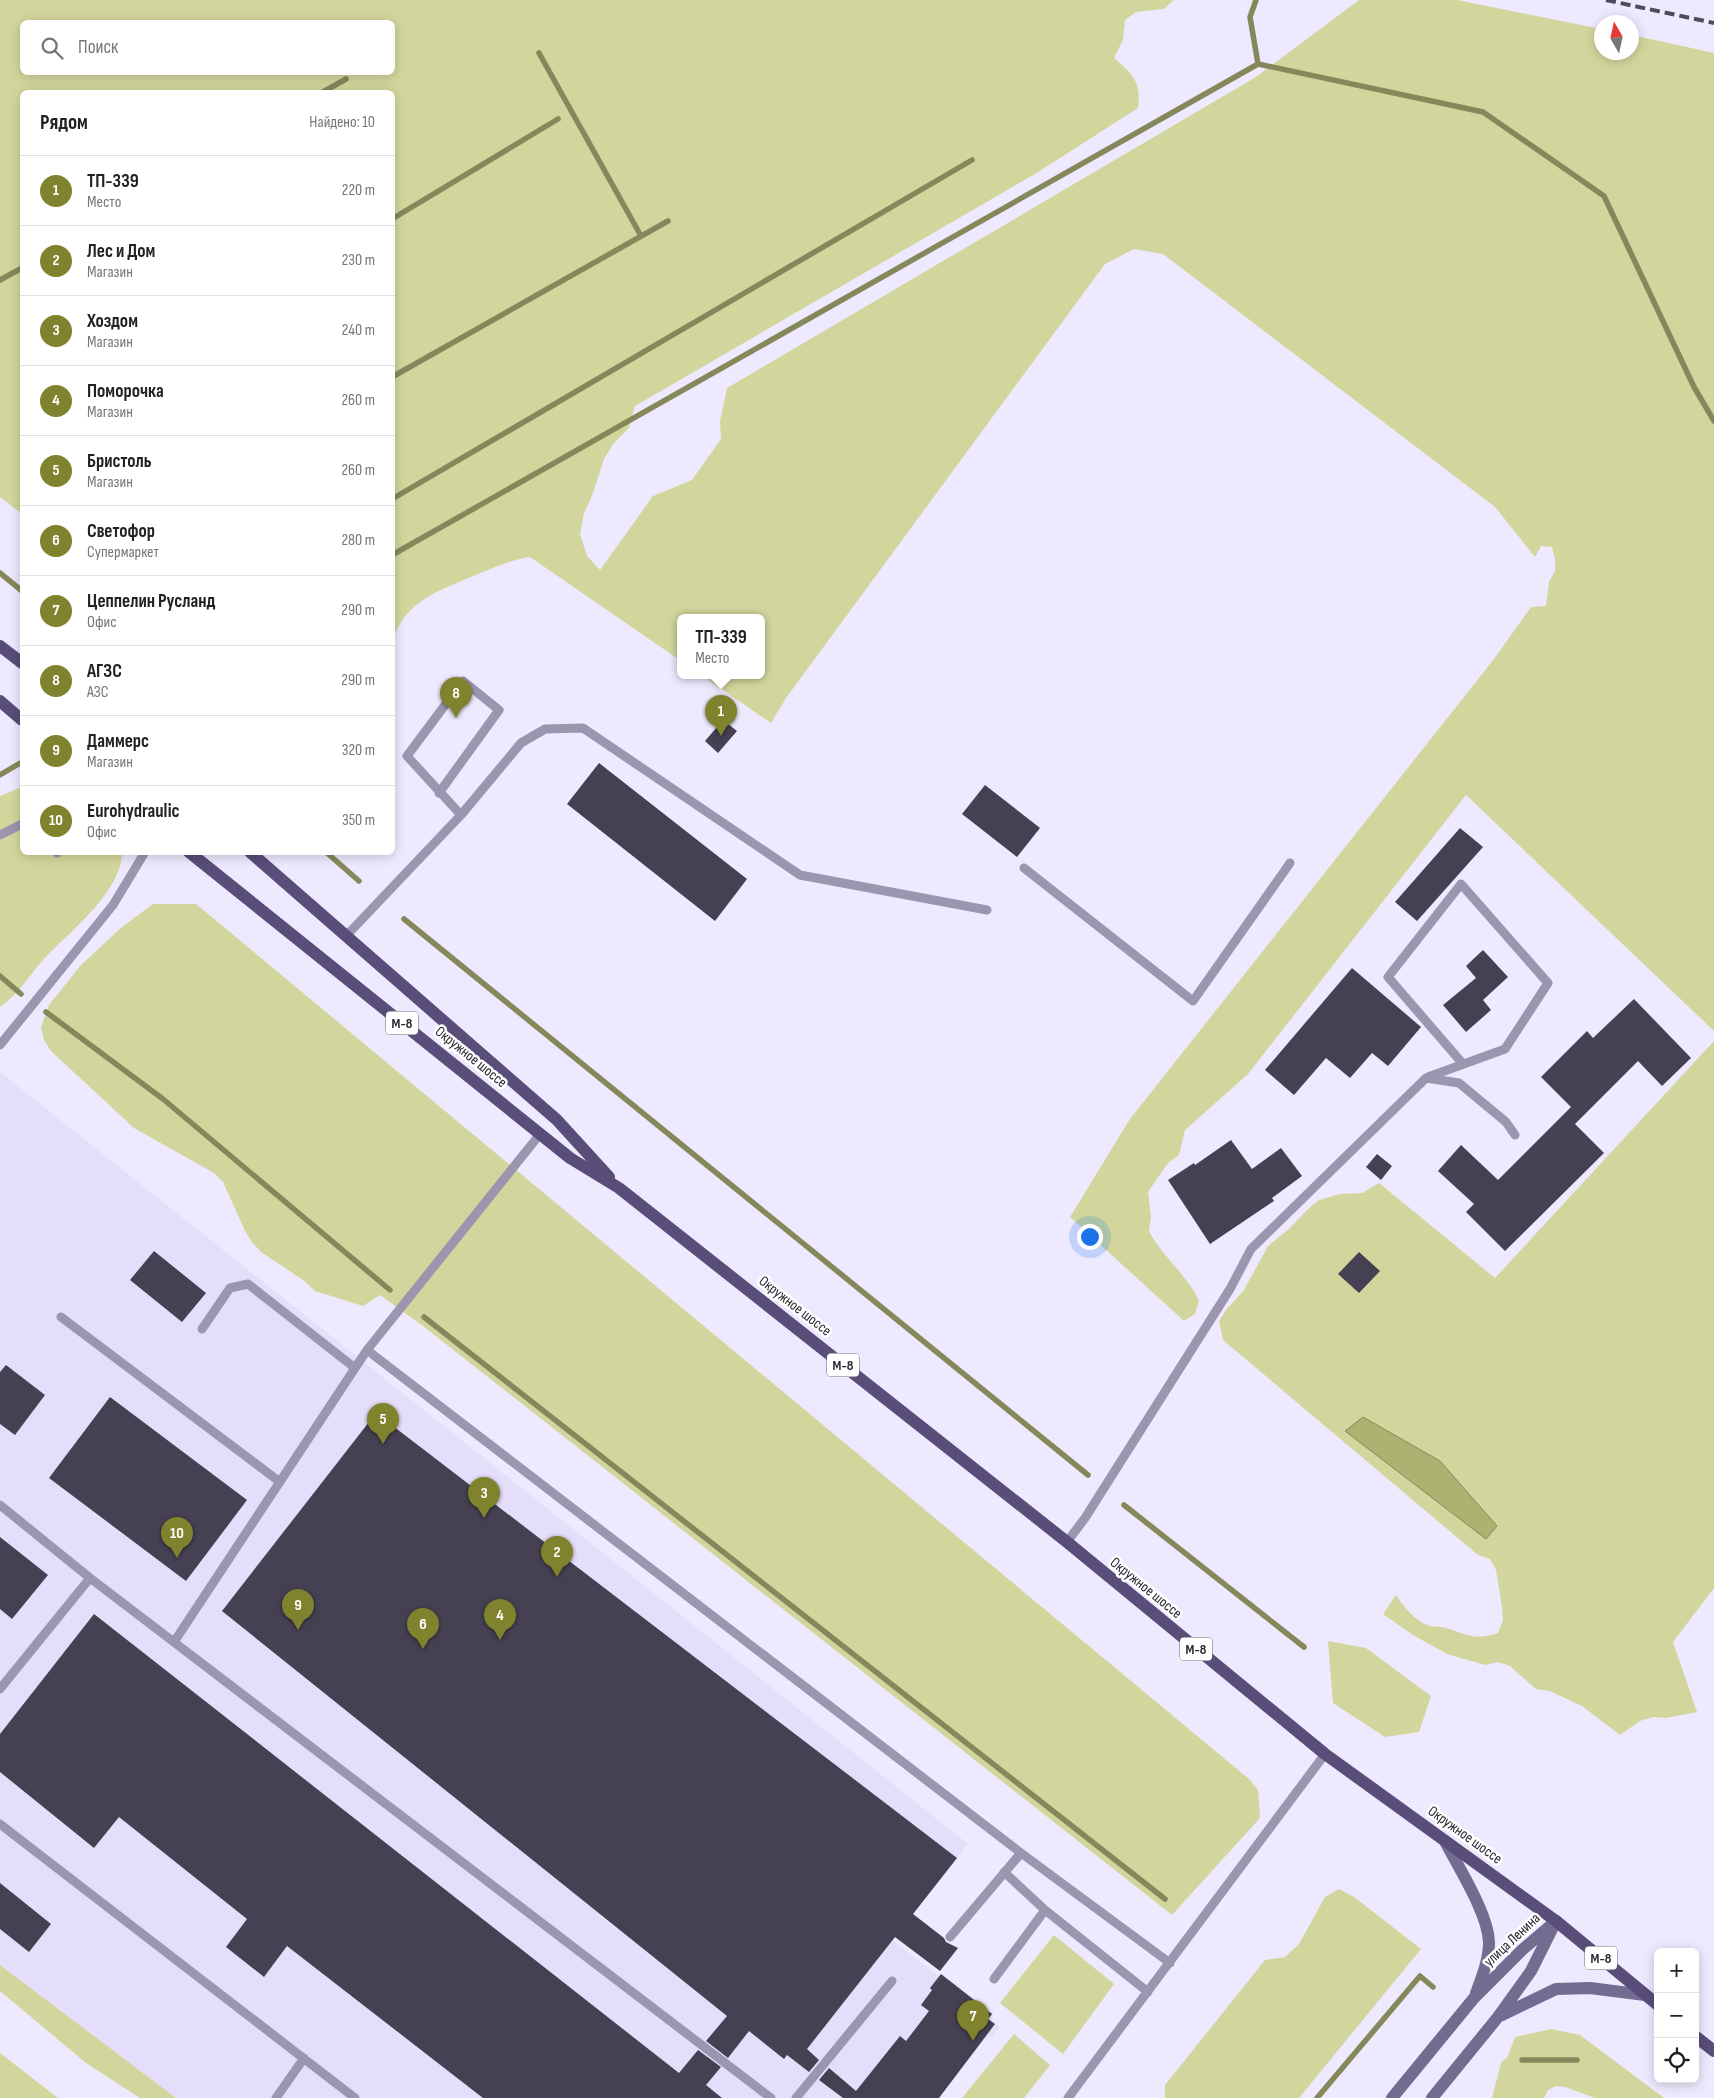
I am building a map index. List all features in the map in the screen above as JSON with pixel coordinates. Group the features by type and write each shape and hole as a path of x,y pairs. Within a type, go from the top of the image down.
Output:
{"main road":[{"path":"0,646 19,660"},
{"path":"0,702 20,718"},
{"name":"Окружное шоссе","path":"193,855 570,1158 619,1188 1067,1542 1325,1754 1556,1921 1654,2002"},
{"name":"Окружное шоссе","path":"253,855 557,1120 619,1188"},
{"name":"улица Ленина","path":"1445,1841 1487,1924 1489,1942 1487,1960 1474,1998"},
{"name":"улица Ленина","path":"1392,2098 1474,1998 1522,1950 1556,1921"},
{"name":"улица Ленина","path":"1432,2098 1498,2018 1531,1971 1556,1921"},
{"name":"улица Ленина","path":"1498,2018 1512,2009 1556,1989 1590,1988 1645,1995"},
{"path":"1698,2038 1714,2051"}],"lane":[{"path":"439,793 499,710 463,681 407,756 439,793 461,816"},
{"path":"346,935 461,816 521,743 545,729 584,728 800,875 987,910"},
{"path":"0,835 20,825"},
{"path":"0,1045 113,905 143,855"},
{"path":"1024,868 1193,1001 1290,863"},
{"path":"1067,1542 1090,1510 1230,1289 1251,1249 1426,1078 1505,1049 1548,982 1460,884 1388,977 1463,1064"},
{"path":"1426,1078 1459,1083 1506,1122 1515,1135"},
{"path":"174,1642 367,1350 540,1134"},
{"path":"202,1329 230,1288 248,1284 355,1368"},
{"path":"61,1317 280,1482"},
{"path":"367,1350 1021,1853 1170,1963"},
{"path":"0,1505 90,1578 772,2098"},
{"path":"0,1689 90,1578"},
{"path":"1068,2098 1325,1754"},
{"path":"0,1824 355,2098"},
{"path":"950,1937 1021,1853"},
{"path":"1004,1872 1045,1910 1148,1992"},
{"path":"994,1979 1045,1910"},
{"path":"796,2098 892,1981"},
{"path":"276,2098 304,2058"}],"shaded area":[{"path":"0,0 1174,0 1164,9 1136,12 1125,20 1123,40 1114,58 1131,74 1137,85 1138,108 1035,174 635,406 629,428 614,443 604,459 592,496 584,513 580,534 587,556 600,570 653,496 692,480 721,439 720,421 727,388 1256,77 1359,0 1457,0 1594,28 1594,60 1639,60 1639,37 1714,53 1714,1031 1466,795 1248,1074 1185,1130 1179,1155 1168,1163 1148,1192 1151,1217 1149,1231 1188,1282 1199,1301 1195,1314 1184,1321 1070,1217 1130,1119 1494,659 1531,607 1546,606 1549,582 1555,571 1552,547 1541,546 1535,557 1495,507 1163,254 1134,249 1105,264 786,698 771,723 707,679 765,679 765,614 677,614 677,658 530,557 497,566 426,598 406,615 395,635 395,90 20,90 20,512 0,497"},
{"path":"20,788 20,855 122,855 120,867 104,896 80,924 44,959 13,996 0,1007 0,796"},
{"path":"153,904 196,904 1249,1779 1258,1790 1260,1818 1172,1915 423,1326 380,1295 363,1306 315,1291 303,1280 261,1252 245,1231 223,1182 214,1173 134,1128 51,1051 44,1040 41,1027 49,1005 81,965 122,927"},
{"path":"1714,1041 1714,1588 1673,1642 1697,1712 1666,1718 1653,1717 1640,1721 1620,1735 1582,1706 1550,1691 1536,1689 1510,1666 1498,1662 1485,1665 1447,1654 1413,1635 1383,1614 1396,1595 1413,1616 1429,1626 1442,1627 1475,1637 1498,1633 1503,1620 1496,1570 1490,1559 1478,1555 1223,1340 1219,1321 1244,1290 1268,1246 1290,1228 1308,1209 1319,1200 1340,1194 1362,1193 1379,1183 1495,1278"},
{"path":"0,1072 968,1844 893,1941 949,1984 952,1982 993,2014 989,2019 1000,2027 992,2038 988,2035 938,2098 176,2098 0,1965"},
{"path":"1363,1417 1440,1461 1497,1526 1486,1539 1345,1431"},
{"path":"1328,1641 1366,1648 1431,1696 1419,1732 1385,1737 1333,1703"},
{"path":"1339,1889 1354,1897 1421,1949 1299,2098 1165,2098 1165,2085 1265,1960 1285,1957 1299,1944 1325,1897"},
{"path":"1054,1935 1114,1984 1063,2054 1000,2003"},
{"path":"0,1965 176,2098 140,2098 86,2063 0,1991"},
{"path":"1551,2029 1580,2035 1664,2098 1595,2098 1565,2087 1556,2086 1548,2090 1544,2098 1492,2098 1501,2063 1508,2056 1515,2037"},
{"path":"1014,2034 1050,2065 1024,2098 962,2098"},
{"path":"0,2053 58,2098 0,2098"}],"building":[{"path":"723,720 737,731 718,753 705,741"},
{"path":"599,763 747,879 715,921 567,804"},
{"path":"985,785 1040,828 1017,857 962,814"},
{"path":"1460,828 1483,847 1417,921 1395,902"},
{"path":"1483,950 1508,977 1483,1000 1491,1010 1466,1032 1443,1005 1476,978 1466,966"},
{"path":"1352,968 1421,1027 1388,1066 1372,1053 1350,1078 1326,1058 1294,1095 1265,1070"},
{"path":"1634,999 1691,1058 1662,1086 1638,1061 1575,1124 1604,1153 1505,1251 1466,1212 1474,1204 1438,1171 1461,1145 1498,1180 1571,1107 1541,1077 1587,1031 1593,1038"},
{"path":"1231,1140 1252,1169 1281,1148 1302,1176 1272,1198 1274,1201 1210,1244 1168,1180 1194,1163 1195,1165"},
{"path":"1377,1154 1392,1166 1381,1180 1366,1167"},
{"path":"154,1251 206,1293 182,1322 130,1280"},
{"path":"1359,1252 1380,1271 1359,1293 1338,1274"},
{"path":"6,1365 45,1395 15,1435 0,1424 0,1372"},
{"path":"110,1397 247,1500 186,1581 49,1478"},
{"path":"376,1413 957,1858 913,1914 944,1938 946,1942 958,1948 940,1971 895,1937 807,2049 819,2060 809,2072 787,2055 784,2059 749,2031 728,2058 706,2041 727,2016 222,1611"},
{"path":"0,1537 48,1575 12,1619 0,1609"},
{"path":"94,1614 679,2073 698,2050 721,2067 706,2085 722,2098 483,2098 287,1946 264,1977 226,1947 247,1919 119,1817 94,1848 0,1772 0,1734"},
{"path":"0,1883 51,1924 29,1952 0,1929"},
{"path":"941,1974 992,2014 988,2019 995,2024 939,2098 843,2098 819,2080 829,2068 856,2091 900,2036 906,2041 929,2011 921,2005 932,1990 930,1988"}],"waterway":[{"path":"395,553 1258,64 1250,17 1256,0"},
{"path":"539,53 641,236"},
{"path":"1258,64 1483,112 1604,196 1694,387 1714,421"},
{"path":"327,90 346,79"},
{"path":"395,217 558,119"},
{"path":"395,497 972,160"},
{"path":"395,375 668,221"},
{"path":"0,280 20,269"},
{"path":"0,573 20,589"},
{"path":"0,775 20,763"},
{"path":"329,855 359,881"},
{"path":"404,919 1088,1475"},
{"path":"0,976 21,994"},
{"path":"46,1012 163,1099 390,1290"},
{"path":"424,1317 1165,1899"},
{"path":"1124,1505 1304,1647"},
{"path":"1317,2098 1420,1976 1433,1987"},
{"path":"1522,2060 1577,2060"}],"railway":[{"path":"1606,0 1714,23"}],"place":[{"name":"АГЗС","path":"456,718"},
{"name":"ТП-339","path":"721,736"},
{"name":"Бристоль","path":"383,1444"},
{"name":"Хоздом","path":"484,1518"},
{"name":"Eurohydraulic","path":"177,1558"},
{"name":"Лес и Дом","path":"557,1577"},
{"name":"Даммерс","path":"298,1630"},
{"name":"Поморочка","path":"500,1640"},
{"name":"Светофор","path":"423,1649"},
{"name":"Цеппелин Русланд","path":"973,2041"}]}
